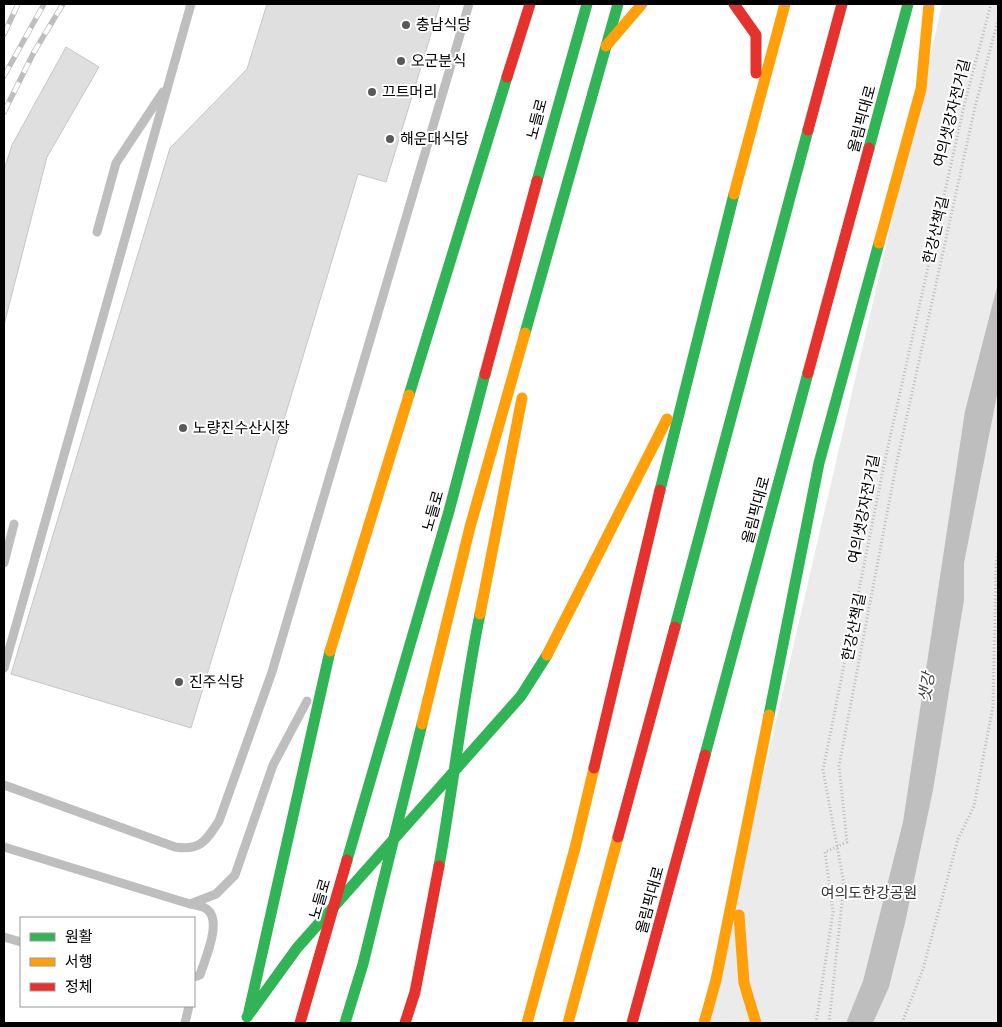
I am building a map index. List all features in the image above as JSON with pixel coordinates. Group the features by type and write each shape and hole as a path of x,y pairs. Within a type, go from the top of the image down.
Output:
{"main road":[{"path":"246,1020 325,667 530,4"},
{"name":"노들로","path":"300,1023 449,511 558,100 587,4"},
{"path":"345,1023 363,964 470,527 618,4"},
{"path":"606,46 642,4"},
{"path":"734,4 756,35 757,102"},
{"path":"528,1023 575,848 687,378 757,102 785,4"},
{"path":"568,1023 842,4"},
{"name":"올림픽대로","path":"632,1023 908,4"},
{"path":"704,1023 716,980 818,462 921,89 929,4"},
{"path":"528,366 551,241"},
{"path":"246,1020 297,948 521,696 551,649 687,378"},
{"path":"405,1023 415,992 449,811 467,679 496,540 524,386"},
{"path":"735,885 740,927 741,974 747,1005 756,1023"}],"lane":[{"path":"4,668 191,4"},
{"path":"4,785 175,847 190,849 206,841 219,821 272,672 469,4"},
{"path":"97,232 116,163 168,84"},
{"path":"4,563 14,524"},
{"path":"190,904 216,894 235,875 273,765 325,667"},
{"path":"4,847 206,908 211,913 215,924 200,975 195,978"},
{"path":"4,937 20,942"},
{"path":"185,1023 188,1007"}],"path":[{"name":"여의샛강자전거길","path":"829,1023 844,884 823,770 885,460 964,106 991,4"},
{"name":"한강산책길","path":"816,1023 833,912 825,852 847,842 838,766 896,461 975,107 998,20"},
{"path":"902,1023 923,969 958,839 974,806 993,706 996,563 998,553"}],"green space":[{"name":"여의도한강공원","path":"942,4 998,4 998,1023 706,1023"}],"water":[{"name":"샛강","path":"998,283 998,390 964,563 964,600 933,790 905,923 889,987 873,1023 846,1023 863,981 903,822 965,411"}],"building":[{"name":"노량진수산시장","path":"267,4 440,4 386,182 358,174 191,728 11,674 170,148 247,69"},
{"path":"66,47 99,67 47,157 4,325 4,170 12,145"}],"railway":[{"path":"4,34 18,4"},
{"path":"4,76 44,4"},
{"path":"4,112 34,52 63,4"}],"traffic: fast":[{"path":"537,181 587,4"},
{"path":"525,333 618,4"},
{"path":"869,148 908,4"},
{"path":"409,395 507,77"},
{"path":"675,627 808,130"},
{"path":"660,490 734,194"},
{"path":"769,715 819,463 879,243"},
{"path":"705,755 808,373"},
{"path":"347,860 449,511 485,374"},
{"path":"439,866 480,614"},
{"path":"248,1016 330,651"},
{"path":"247,1017 297,948 521,696 547,655"},
{"path":"345,1023 363,964 422,724"}],"traffic: slow":[{"path":"606,46 642,4"},
{"path":"734,194 785,4"},
{"path":"879,243 921,89 929,4"},
{"path":"422,724 470,527 525,333"},
{"path":"330,651 409,395"},
{"path":"480,614 522,398"},
{"path":"547,655 667,419"},
{"path":"704,1023 716,980 769,715"},
{"path":"527,1023 575,848 594,768"},
{"path":"568,1023 618,837"},
{"path":"739,915 744,983 756,1023"}],"traffic: jam":[{"path":"507,77 530,4"},
{"path":"734,4 756,35 756,73"},
{"path":"808,130 842,4"},
{"path":"808,373 869,148"},
{"path":"485,374 537,181"},
{"path":"594,768 660,490"},
{"path":"618,837 675,627"},
{"path":"632,1023 705,755"},
{"path":"300,1023 347,860"},
{"path":"405,1023 415,992 439,866"}],"place":[{"name":"충남식당","path":"406,25"},
{"name":"오군분식","path":"401,61"},
{"name":"끄트머리","path":"372,92"},
{"name":"해운대식당","path":"390,139"},
{"name":"노량진수산시장","path":"183,428"},
{"name":"진주식당","path":"179,682"}]}
